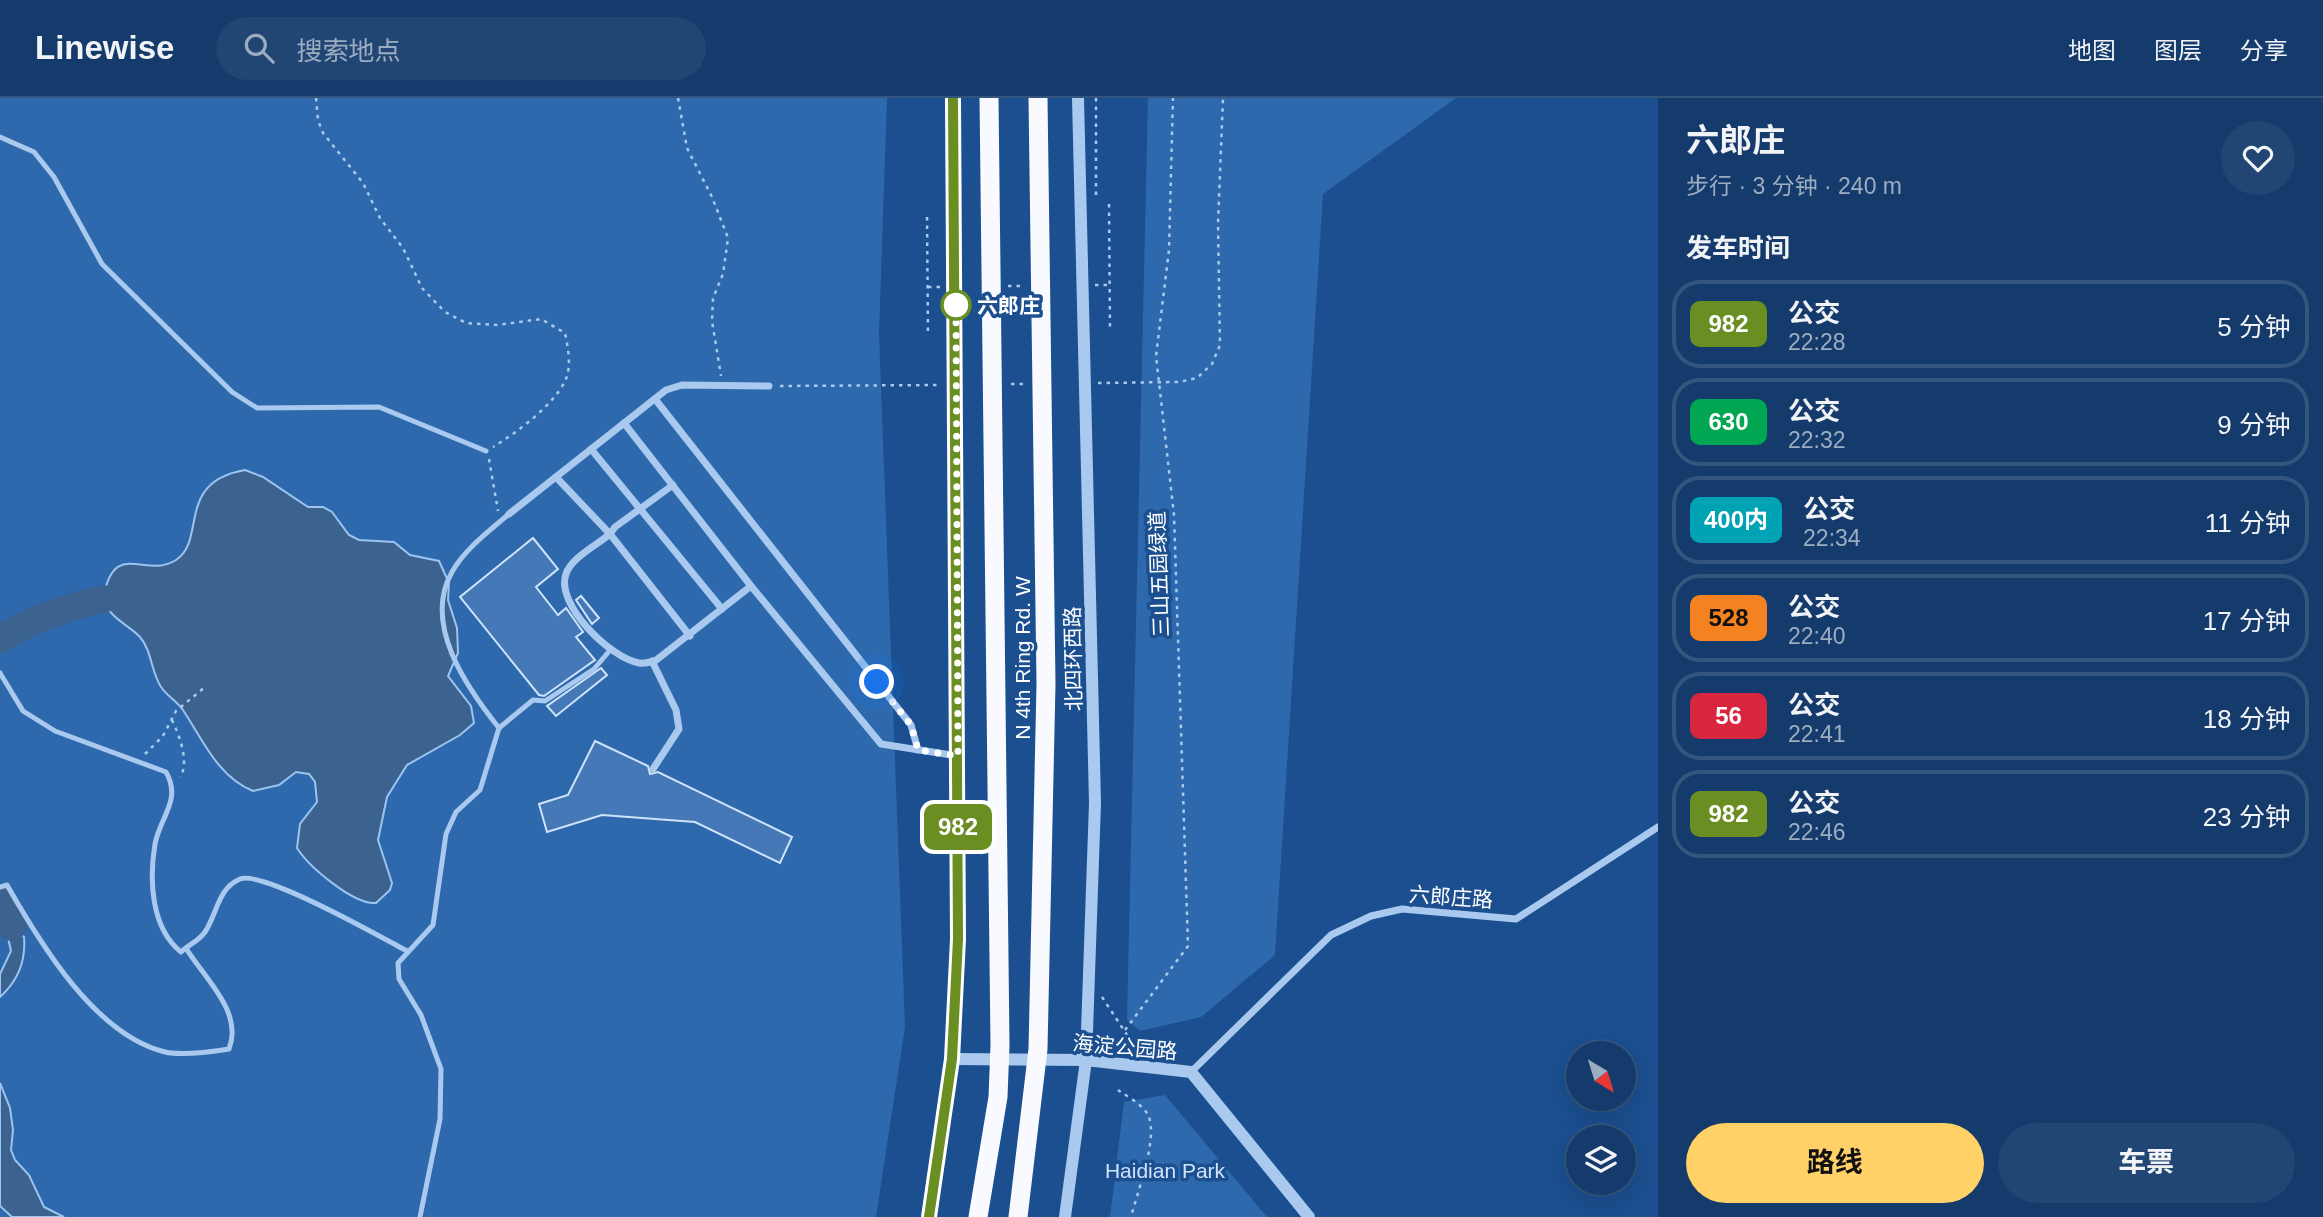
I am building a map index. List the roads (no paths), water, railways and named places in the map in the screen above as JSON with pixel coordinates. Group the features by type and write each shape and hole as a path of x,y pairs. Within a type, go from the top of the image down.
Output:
{"highway":[{"name":"N 4th Ring Rd. W","path":"978,1217 999,1097 1000,1045 989,98"},
{"name":"N 4th Ring Rd. W","path":"1018,1217 1038,1049 1046,684 1038,98"}],"street":[{"path":"929,1217 952,1059 958,939 953,98"},
{"name":"北四环西路","path":"1065,1217 1086,1060 1096,803 1078,98"},
{"path":"509,514 655,399 682,385 769,386"},
{"path":"655,399 911,725 918,750"},
{"path":"624,423 751,586 881,744 958,756"},
{"path":"591,449 723,609"},
{"path":"556,477 610,534 690,636"},
{"path":"673,485 639,508 568,567 564,590 567,600 597,638 611,649 640,664 652,661 690,636 751,586"},
{"path":"652,661 676,710 679,729 653,769"},
{"name":"六郎庄路","path":"1191,1072 1331,935 1371,916 1402,909 1516,919 1658,827"},
{"name":"海淀公园路","path":"952,1059 1086,1060 1191,1072 1309,1217"}],"lane":[{"path":"0,137 34,152 54,177 102,264 232,392 248,403 257,408 379,407 486,452"},
{"path":"499,728 471,692 444,630 443,590 453,570 469,550 509,514"},
{"path":"420,1217 440,1119 441,1069 421,1015 399,979 398,962 433,925 446,834 456,812 480,790 499,728 533,699 545,701 594,669 611,649"},
{"path":"0,673 23,711 55,731 166,772 173,784 174,797 155,843 152,887 158,916 174,946 181,953 196,944 206,931 224,891 241,878 259,878 341,916 407,951"},
{"path":"3,886 40,943 108,1023 165,1052 229,1049 233,1038 226,1005 186,948"}],"waterway":[{"path":"0,640 49,615 103,599"},
{"path":"0,900 12,927"}],"place":[{"name":"六郎庄","path":"956,305"}],"park label":[{"name":"Haidian Park","path":"1165,1170"}]}
